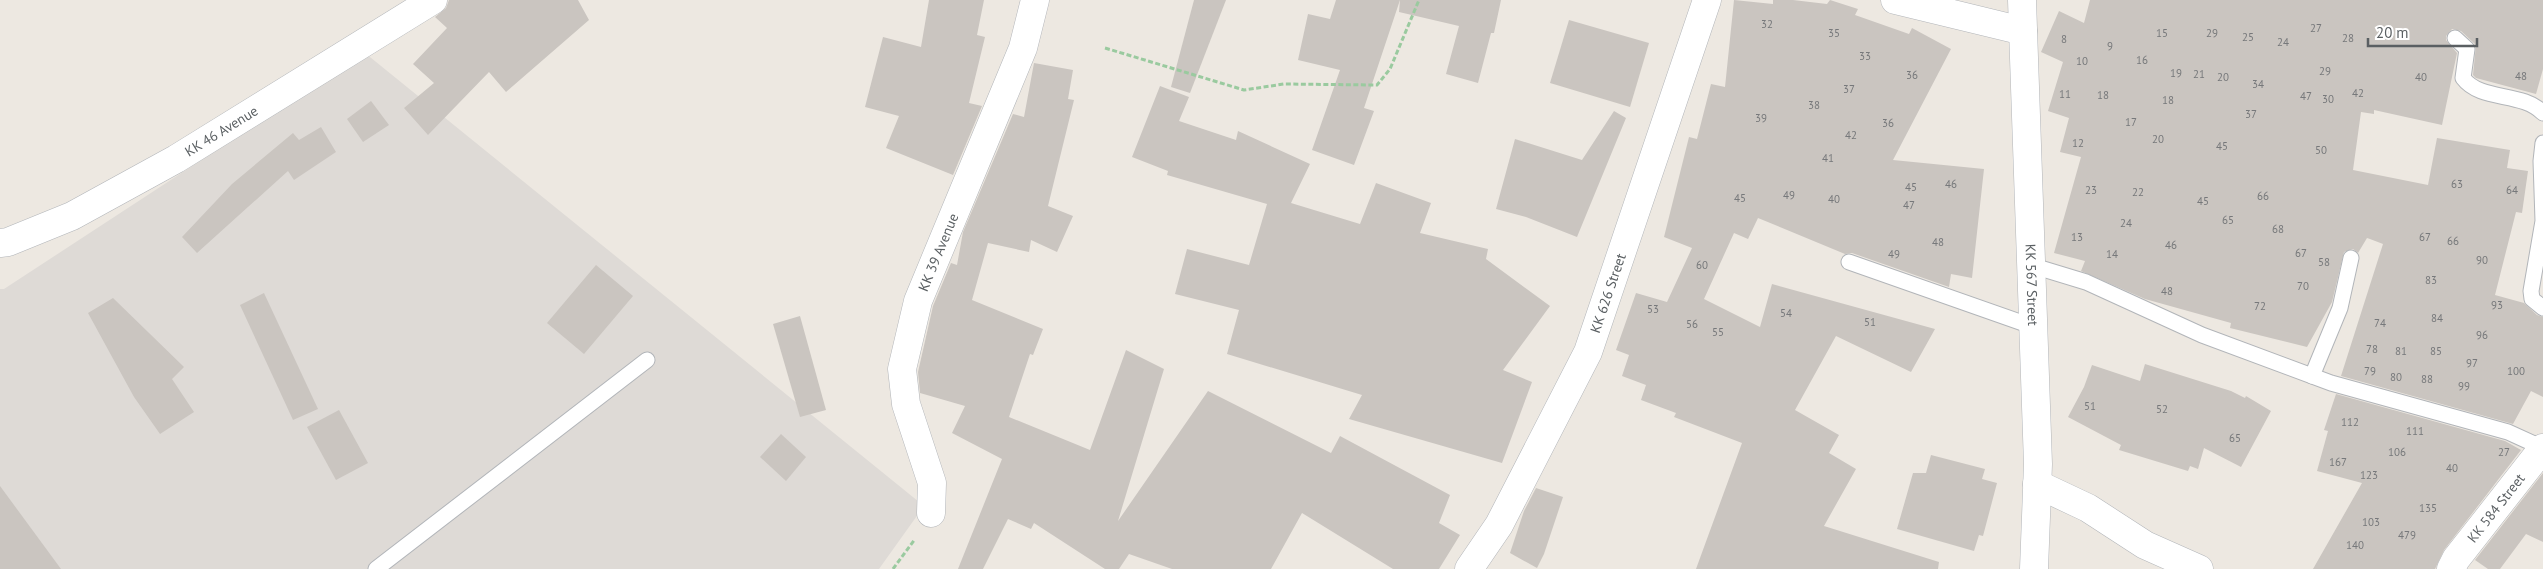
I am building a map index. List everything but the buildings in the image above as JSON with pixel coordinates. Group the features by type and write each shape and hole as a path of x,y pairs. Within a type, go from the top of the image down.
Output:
{"street":[{"name":"KK 46 Avenue","path":"0,243 8,242 72,216 176,159 433,0"},
{"name":"KK 39 Avenue","path":"931,513 932,483 906,404 902,369 918,301 1023,48 1035,0"},
{"name":"KK 626 Street","path":"1468,569 1499,525 1588,352 1707,0"},
{"path":"1895,0 2023,31"},
{"name":"KK 567 Street","path":"2022,0 2030,265 2034,327 2037,484 2034,569"},
{"name":"KK 584 Street","path":"2451,569 2456,559 2543,448"},
{"path":"2037,484 2088,508 2145,545 2199,569"}],"lane":[{"path":"2455,38 2467,48 2464,78 2470,87 2520,100 2543,112"},
{"path":"2543,143 2541,162 2543,221 2531,291 2532,299 2543,308"},
{"path":"2312,376 2340,308 2351,258"},
{"path":"1849,262 2034,327"},
{"path":"2030,265 2086,282 2202,335 2312,376 2508,432 2543,448"},
{"path":"376,569 647,360"}],"path":[{"path":"1105,48 1244,90 1284,84 1377,85 1390,69 1419,0"}],"shaded area":[{"path":"365,53 924,506 879,569 0,569 0,289 4,289"}]}
